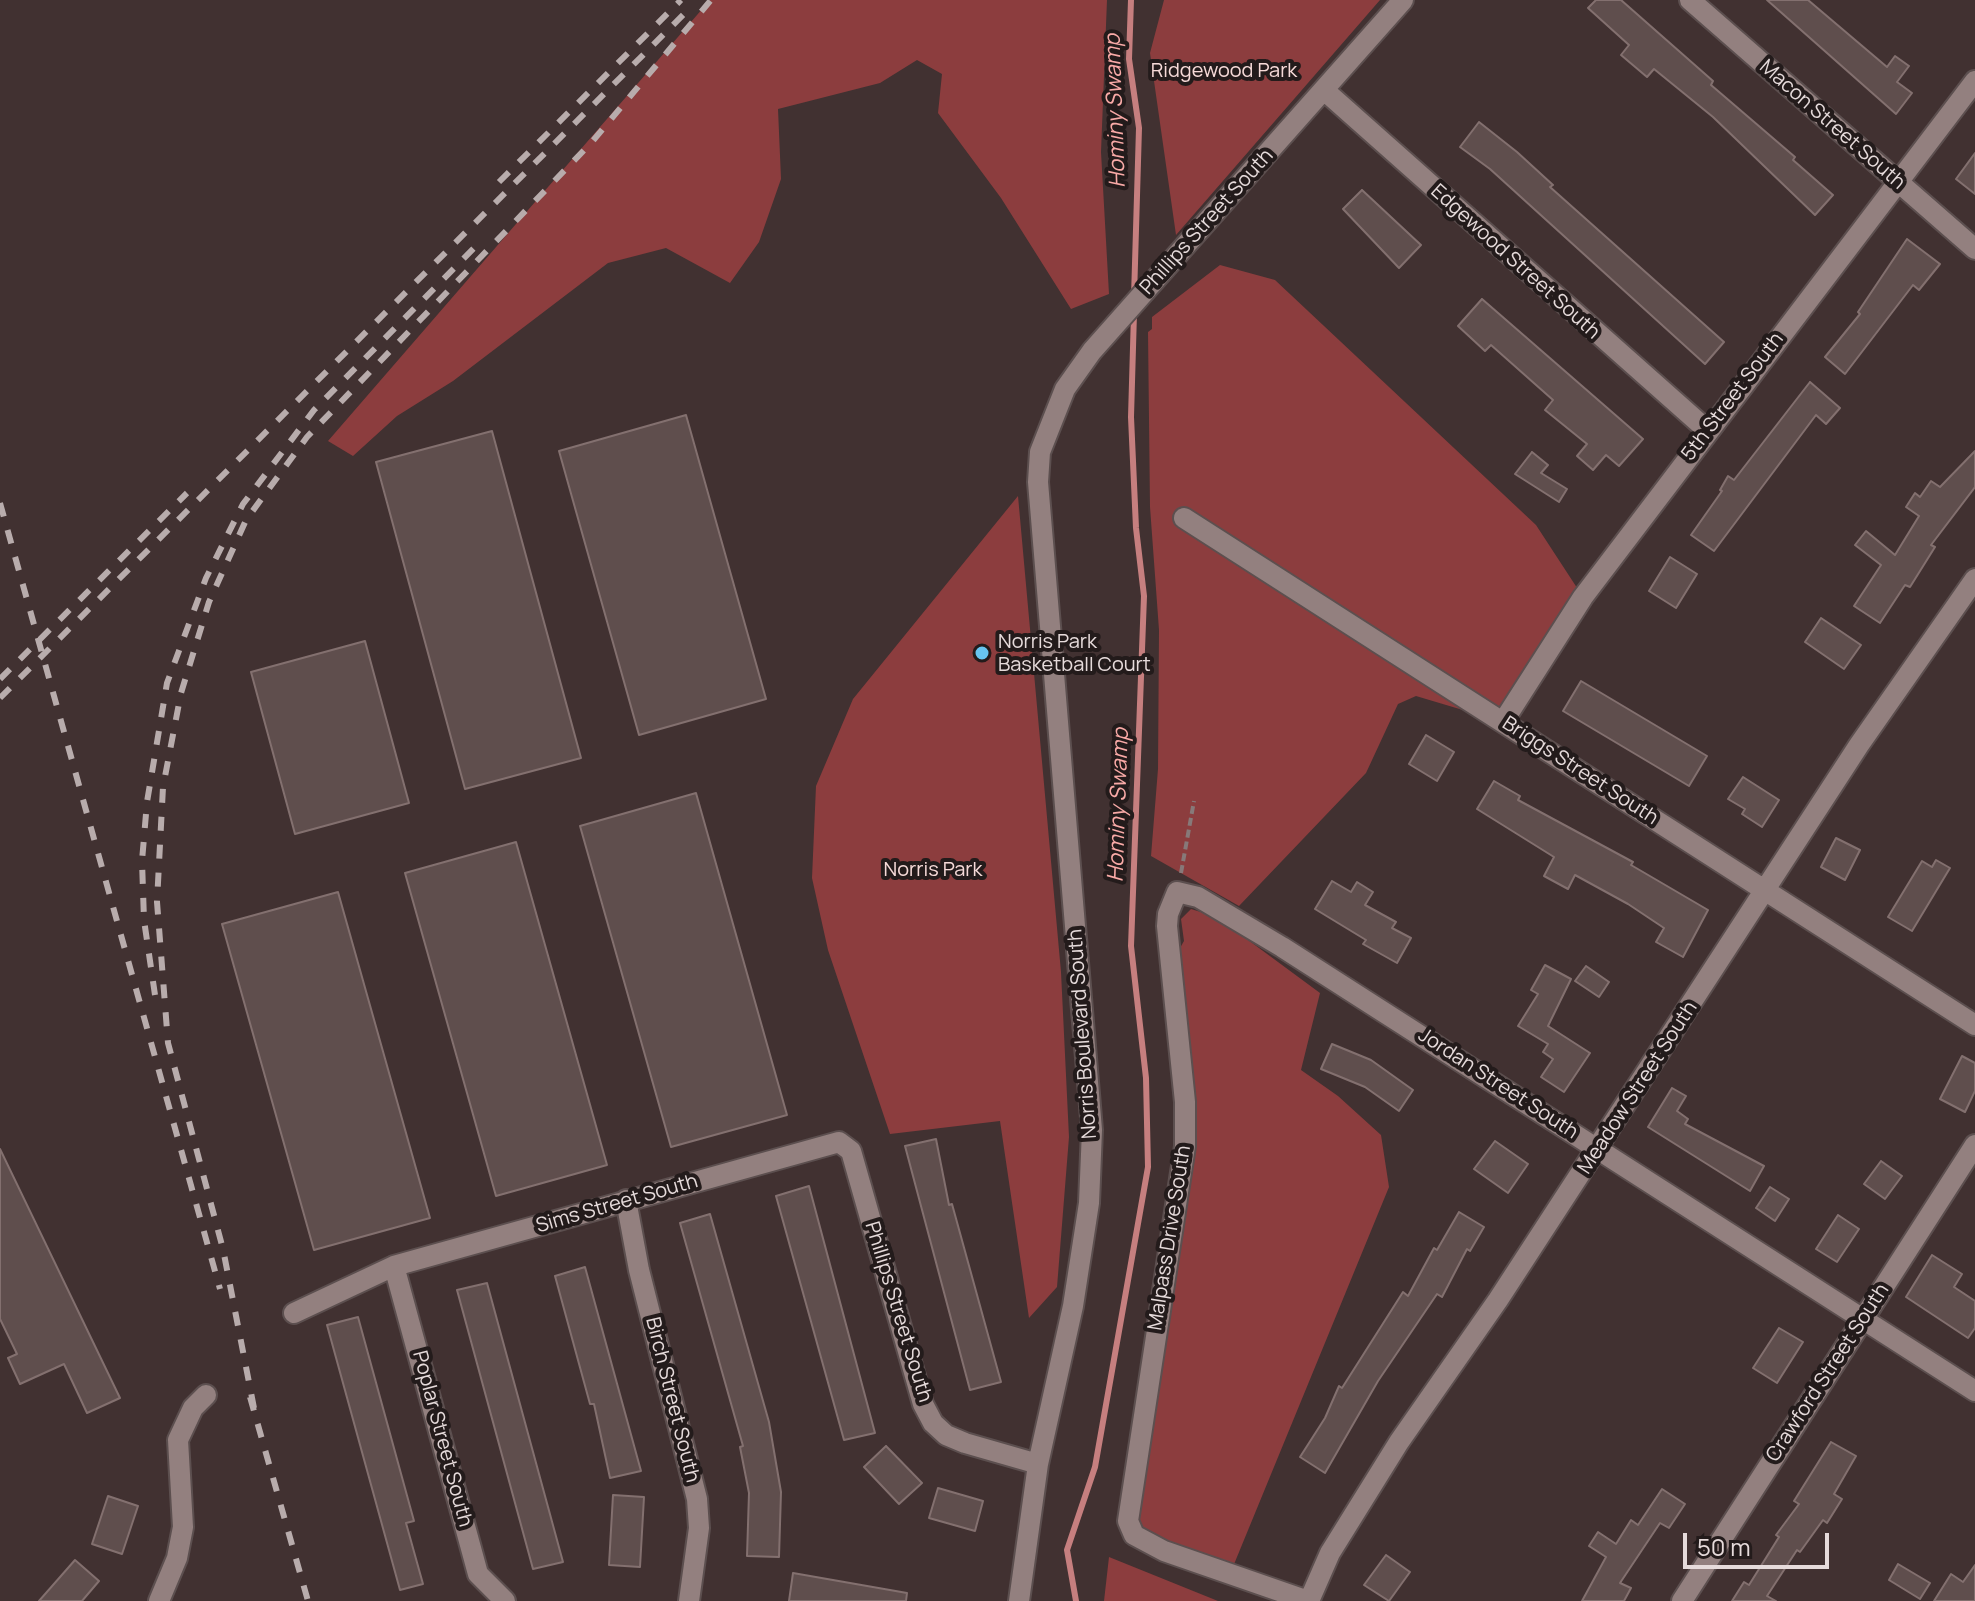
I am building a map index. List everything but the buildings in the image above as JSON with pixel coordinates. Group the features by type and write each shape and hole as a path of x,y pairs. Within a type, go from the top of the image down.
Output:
{"street":[{"name":"Phillips Street South","path":"1039,461 1050,420 1065,389 1092,351 1403,0"},
{"name":"Macon Street South","path":"1690,0 1975,249"},
{"name":"5th Street South","path":"1503,722 1583,597 1975,81"},
{"name":"Edgewood Street South","path":"1324,90 1707,430"},
{"name":"Norris Boulevard South","path":"1019,1601 1038,1464 1073,1306 1089,1203 1092,1130 1038,482 1039,461"},
{"name":"Briggs Street South","path":"1184,518 1975,1025"},
{"name":"Meadow Street South","path":"1309,1601 1330,1553 1399,1442 1599,1148 1859,745 1975,579"},
{"name":"Jordan Street South","path":"1177,892 1198,897 1282,947 1865,1317 1975,1391"},
{"name":"Malpass Drive South","path":"1177,892 1168,914 1167,926 1185,1102 1185,1146 1128,1521 1134,1535 1164,1551 1309,1601"},
{"name":"Phillips Street South","path":"839,1142 851,1151 923,1404 933,1423 956,1439 1038,1464"},
{"name":"Sims Street South","path":"294,1313 394,1266 839,1142"},
{"name":"Crawford Street South","path":"1682,1601 1975,1145"},
{"name":"Birch Street South","path":"626,1200 639,1270 697,1499 699,1528 689,1601"},
{"name":"Poplar Street South","path":"394,1266 478,1574 505,1601"},
{"path":"159,1601 177,1558 183,1527 178,1440 193,1408 206,1395"}],"path":[{"path":"1177,892 1194,801"}],"green space":[{"path":"710,0 1107,0 1101,152 1109,294 1071,309 1001,198 938,113 942,74 917,60 880,83 778,109 781,179 759,242 730,283 666,248 608,263 453,381 397,416 353,456 328,441"},
{"name":"Ridgewood Park","path":"1164,0 1380,0 1176,235 1150,53"},
{"path":"1220,265 1275,280 1536,525 1583,597 1503,722 1416,696 1398,704 1366,773 1239,906 1151,856 1158,769 1159,630 1150,507 1148,332 1152,329 1152,317"},
{"name":"Norris Park","path":"1018,496 1061,972 1069,1137 1057,1287 1029,1318 1000,1121 890,1134 828,950 812,878 816,786 853,699"},
{"path":"1191,909 1217,917 1320,993 1301,1070 1338,1096 1381,1135 1389,1187 1230,1574 1140,1540 1131,1489 1185,1135 1180,948 1184,941 1181,919"},
{"path":"1109,1557 1218,1601 1104,1601"}],"waterway":[{"name":"Hominy Swamp","path":"1131,0 1129,59 1139,128 1134,297"},
{"name":"Hominy Swamp","path":"1076,1601 1067,1550 1095,1467 1148,1167 1146,1078 1131,946 1144,596 1136,528 1131,417 1134,313"}],"railway":[{"path":"499,182 681,0"},
{"path":"254,1408 223,1249 168,1043 157,902 163,787 181,693 209,602 246,520 307,437 591,143 711,0"},
{"path":"0,698 690,8"},
{"path":"155,995 144,920 142,861 147,802 167,683 206,578 243,504 314,410 483,239"},
{"path":"0,679 187,493"},
{"path":"0,503 220,1289"},
{"path":"250,1397 308,1601"}],"place":[{"name":"Norris Park Basketball Court","path":"982,653"}]}
